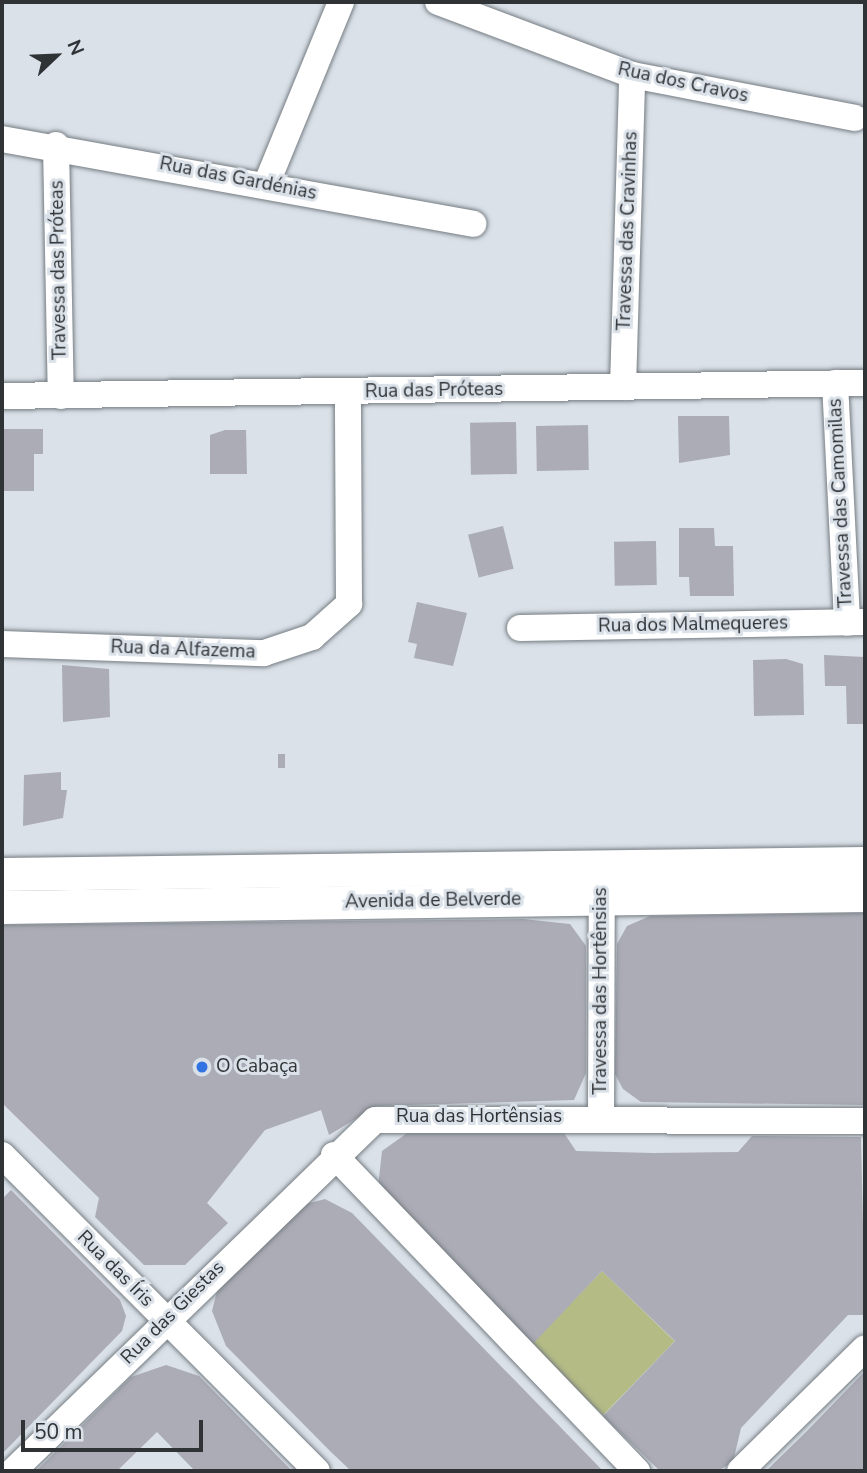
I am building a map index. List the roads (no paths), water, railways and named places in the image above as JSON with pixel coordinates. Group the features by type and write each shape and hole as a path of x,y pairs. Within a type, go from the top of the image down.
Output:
{"main road":[{"name":"Avenida de Belverde","path":"2,906 602,881 865,863"},
{"name":"Avenida de Belverde","path":"2,874 602,881 865,895"}],"street":[{"path":"267,185 341,2"},
{"name":"Rua dos Cravos","path":"438,2 632,75 855,118"},
{"name":"Travessa das Cravinhas","path":"624,387 632,75"},
{"name":"Rua das Gardénias","path":"2,139 56,145 473,223"},
{"name":"Travessa das Próteas","path":"56,145 61,396"},
{"name":"Travessa das Camomilas","path":"835,383 856,622"},
{"name":"Rua das Próteas","path":"2,396 348,393 865,383"},
{"name":"Rua da Alfazema","path":"2,644 264,653 312,637 349,604 348,393"},
{"name":"Rua dos Malmequeres","path":"520,628 856,622"},
{"name":"Travessa das Hortênsias","path":"601,1118 602,881"},
{"name":"Rua das Hortênsias","path":"334,1154 384,1117 865,1121"},
{"path":"334,1154 637,1471"},
{"name":"Rua das Giestas","path":"13,1471 334,1154"},
{"name":"Rua das Íris","path":"2,1155 317,1471"},
{"path":"740,1471 865,1348"}],"place":[{"name":"O Cabaça","path":"202,1067"}]}
